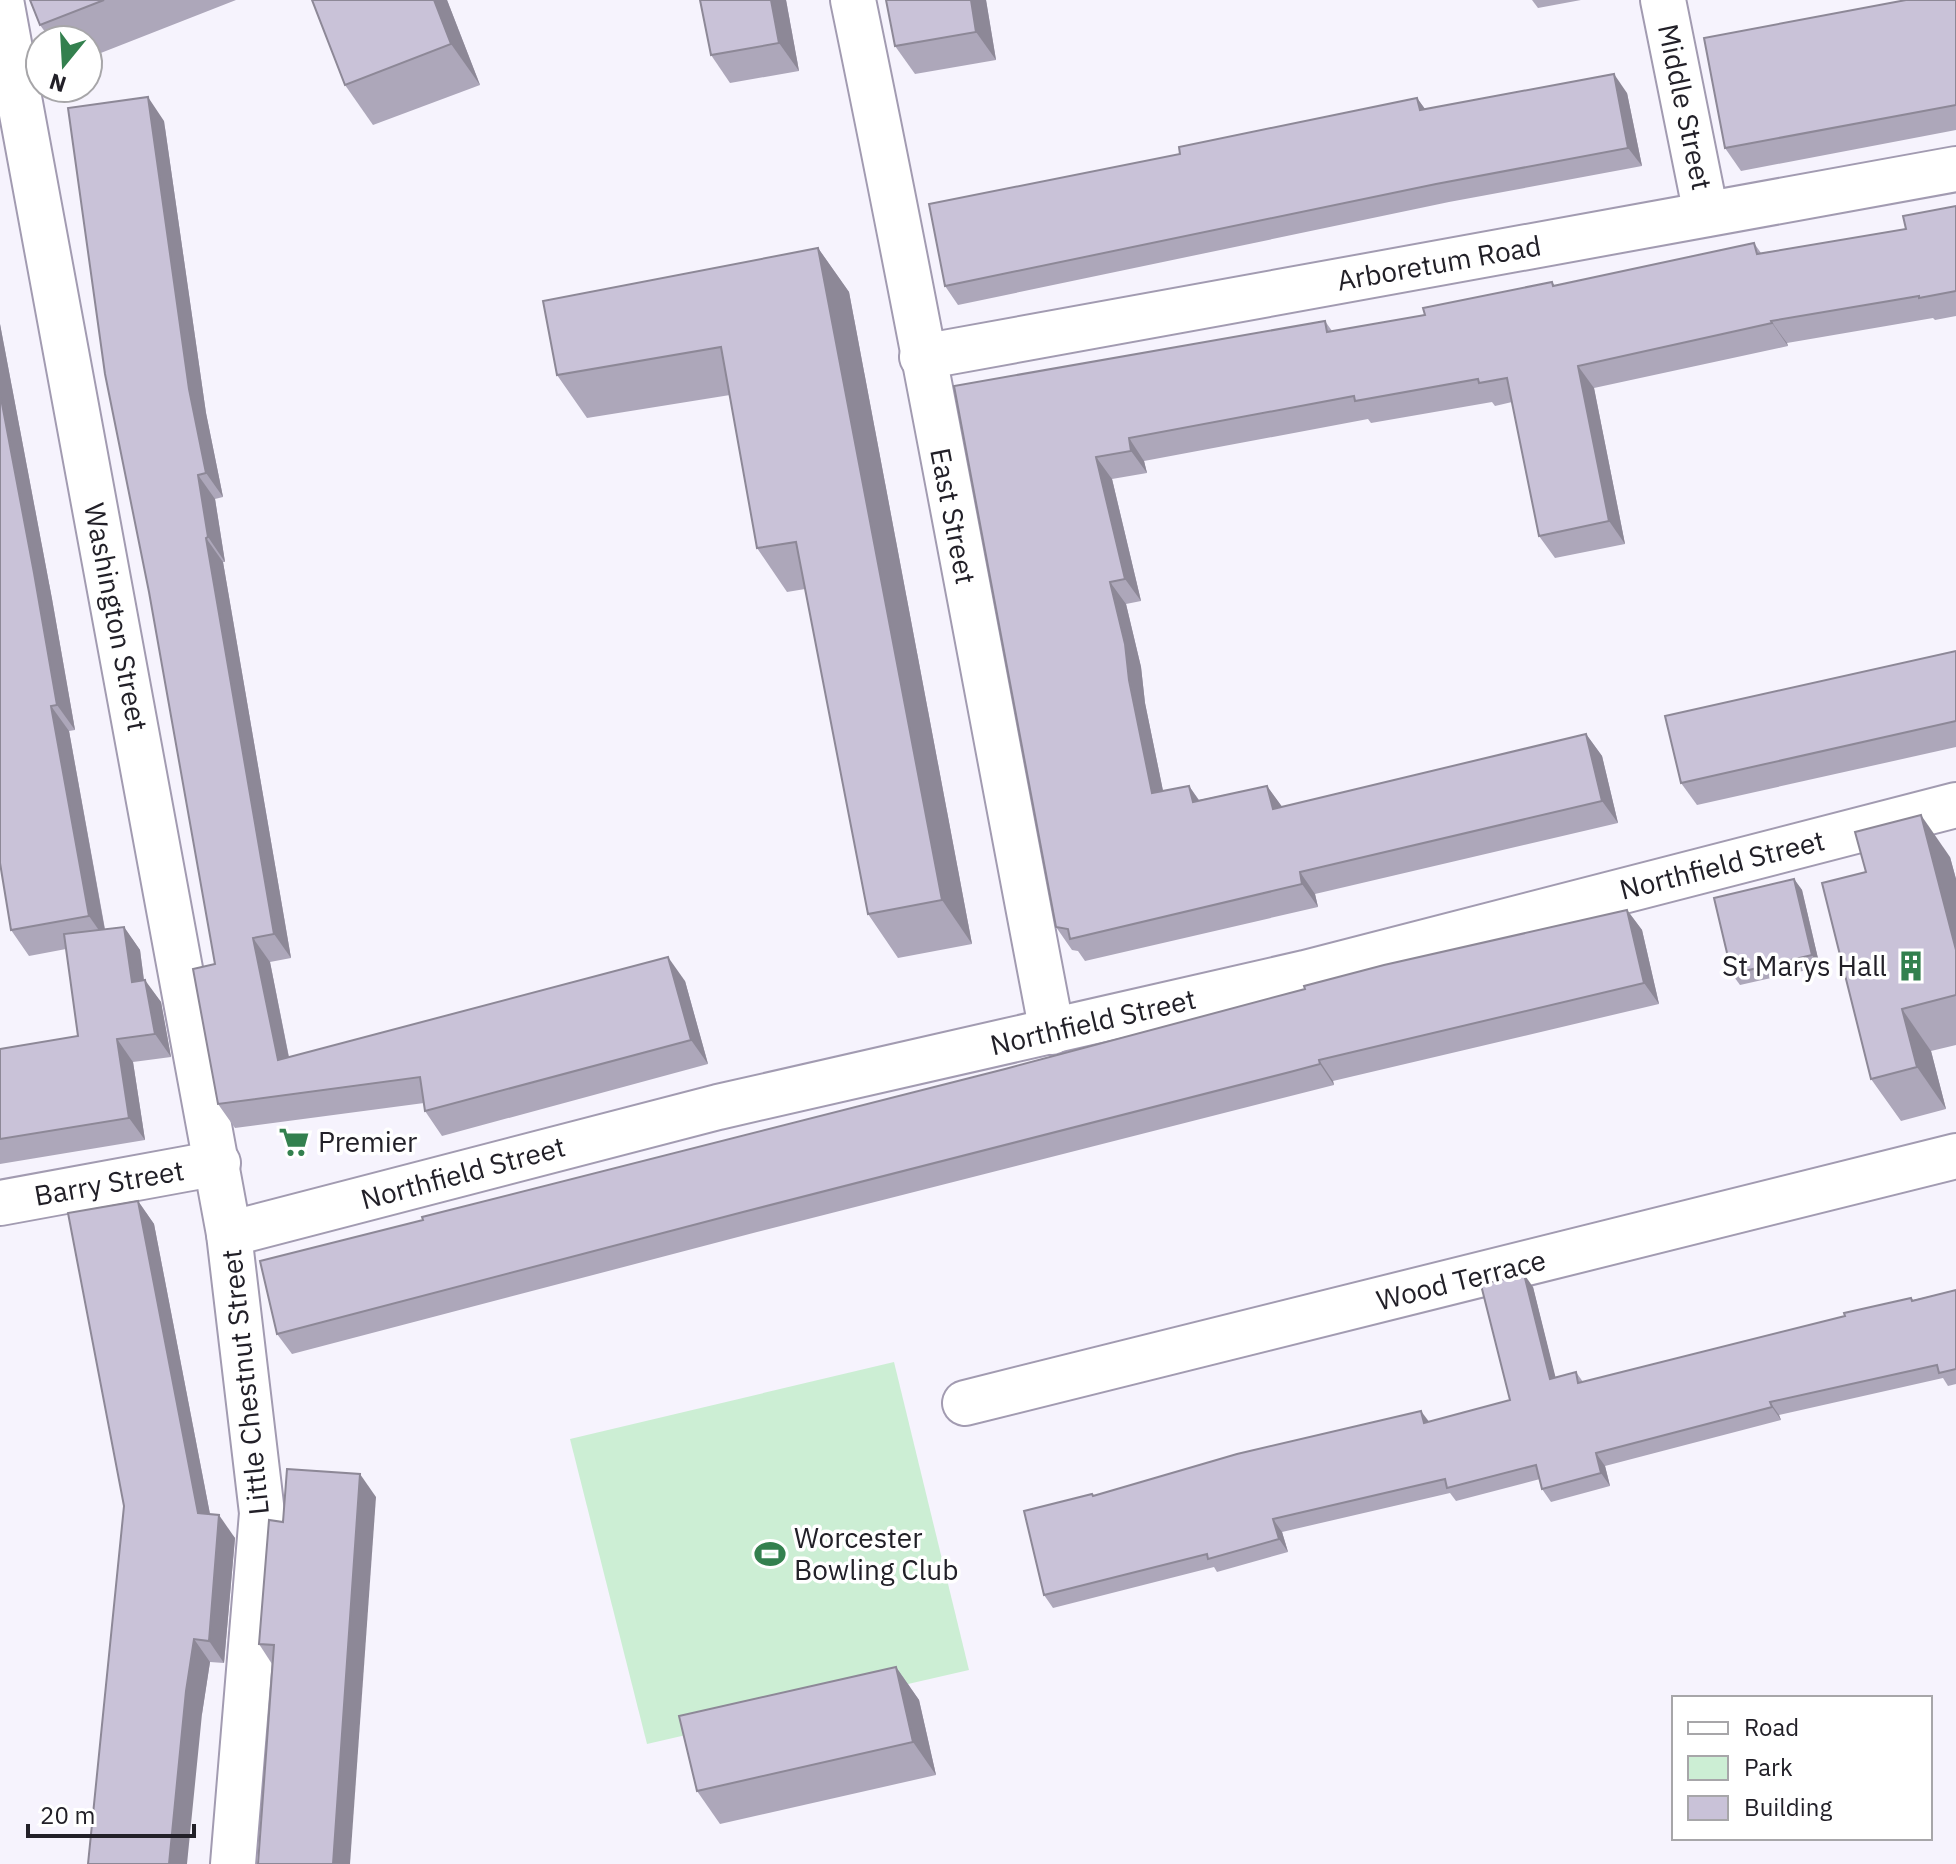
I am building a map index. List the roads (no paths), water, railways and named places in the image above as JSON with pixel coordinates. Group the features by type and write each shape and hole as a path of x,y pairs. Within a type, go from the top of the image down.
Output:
{"street":[{"name":"Washington Street","path":"1,0 229,1234"},
{"name":"East Street","path":"853,0 900,228 1052,1032"},
{"name":"Middle Street","path":"1663,0 1706,214"},
{"name":"Arboretum Road","path":"922,357 1956,169"},
{"name":"Northfield Street","path":"229,1234 718,1107 1305,973 1956,805"},
{"name":"Wood Terrace","path":"965,1403 1956,1156"},
{"name":"Barry Street","path":"0,1203 218,1163"},
{"name":"Little Chestnut Street","path":"229,1234 262,1513 233,1864"}],"place":[{"name":"St Marys Hall","path":"1911,966"},
{"name":"Premier","path":"294,1142"},
{"name":"Worcester Bowling Club","path":"770,1554"}]}
